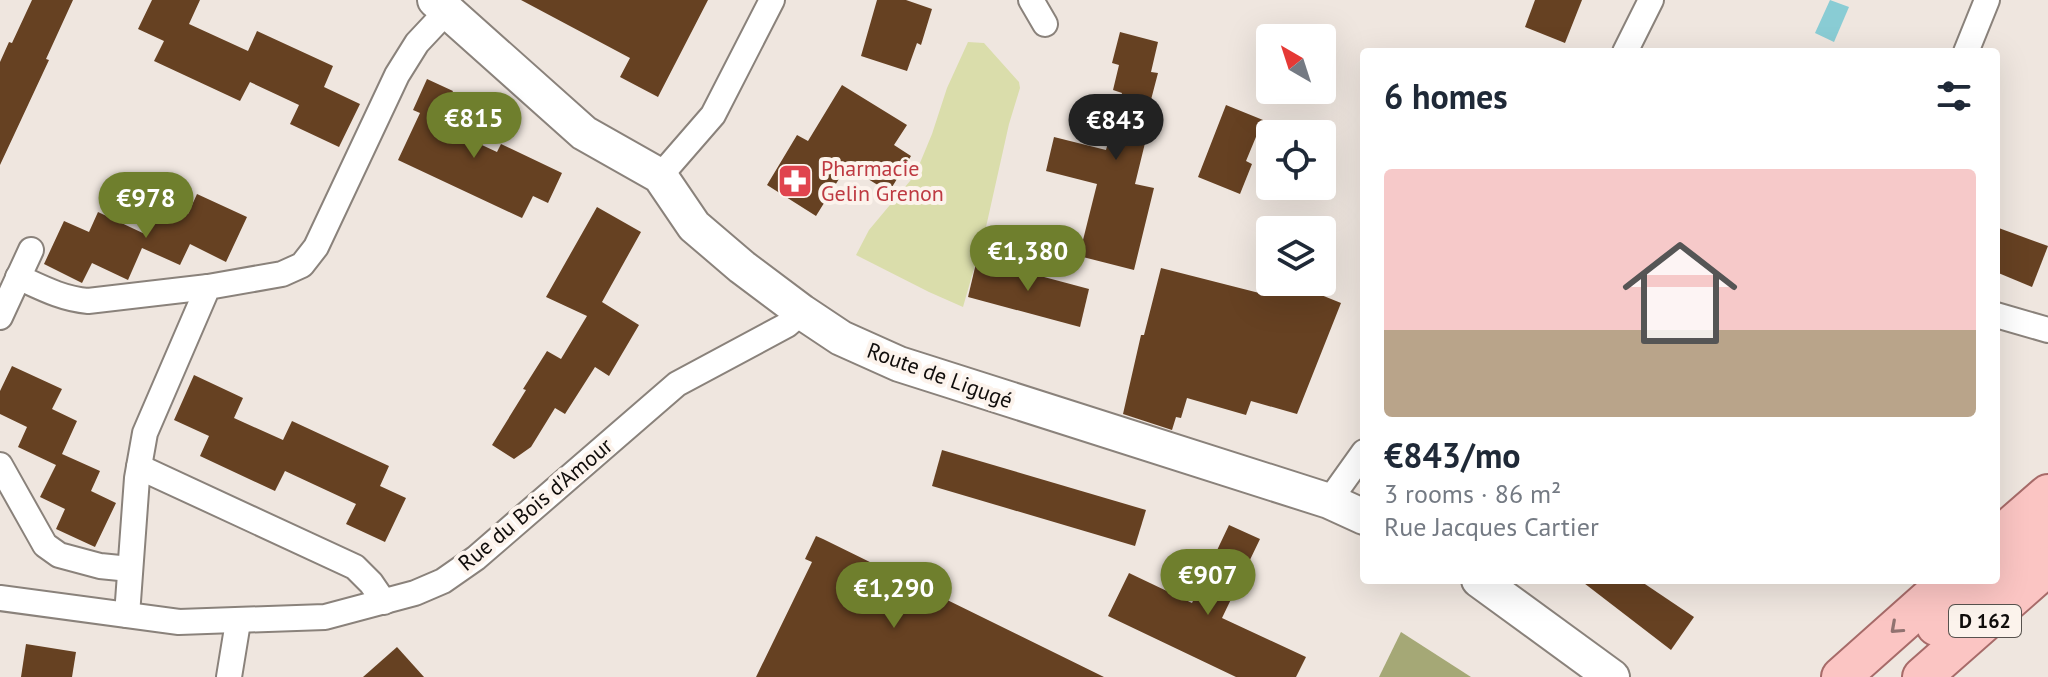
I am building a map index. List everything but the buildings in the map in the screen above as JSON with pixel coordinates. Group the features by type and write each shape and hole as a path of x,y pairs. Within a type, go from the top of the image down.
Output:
{"main road":[{"path":"2000,536 2048,494"},
{"path":"2000,568 2048,525"},
{"name":"D 162","path":"1922,677 2048,566"},
{"name":"D 162","path":"1841,677 1946,584"},
{"path":"1880,677 1983,584"}],"street":[{"path":"660,176 713,115 772,0"},
{"path":"1031,0 1045,24"},
{"path":"1627,48 1651,0"},
{"path":"1968,48 1987,0"},
{"path":"18,277 72,300 88,301 208,287 282,274 302,265 316,247 397,75 441,6"},
{"name":"Route de Ligugé","path":"441,6 584,133 660,176 694,226 742,267 841,338 899,364 1329,501 1360,515"},
{"path":"0,317 31,250"},
{"path":"127,615 139,467 145,433 208,287"},
{"name":"Rue du Bois d'Amour","path":"0,598 179,622 238,622 325,617 415,593 443,581 476,558 677,384 787,325 802,312"},
{"path":"2000,316 2048,330"},
{"path":"1329,501 1360,458"},
{"path":"0,465 45,545 59,555 100,566 130,569"},
{"path":"139,467 355,567 384,602"},
{"path":"1484,584 1612,677"},
{"path":"229,677 238,622"}],"green space":[{"path":"968,42 984,43 1019,82 1020,88 963,307 856,255 869,230 915,175 947,88"},
{"path":"1401,632 1471,677 1379,677"}],"water":[{"path":"1830,0 1849,7 1834,42 1815,33"}],"place":[{"name":"Pharmacie Gelin Grenon","path":"795,181"}]}
